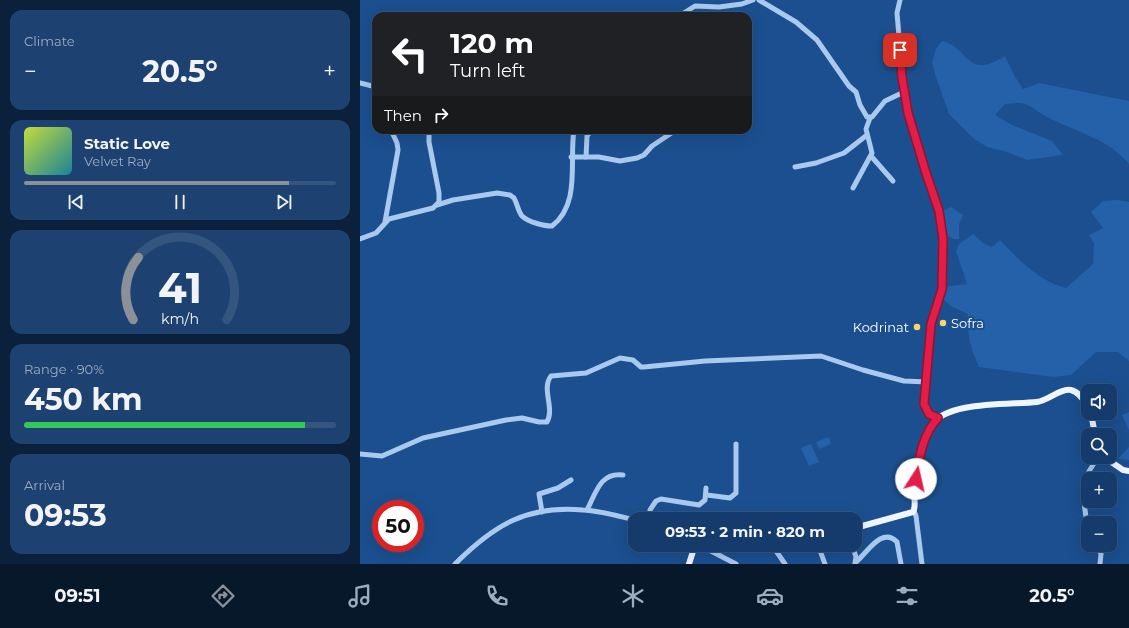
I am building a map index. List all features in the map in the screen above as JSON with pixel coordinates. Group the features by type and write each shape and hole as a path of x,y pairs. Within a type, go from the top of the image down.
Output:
{"main road":[{"path":"862,526 910,514 914,511 914,489 918,462 931,426 945,413 960,408 1044,401 1067,390 1075,392 1081,397"},
{"path":"1114,464 1123,470 1129,471"},
{"path":"689,564 693,552"}],"street":[{"path":"685,12 695,6 719,7 742,4 754,0"},
{"path":"759,0 796,22 817,40 849,86 856,92 865,115 870,118"},
{"path":"900,0 897,13 904,92 914,136 939,211 943,239 942,289 931,324 925,408 929,414 938,418"},
{"path":"360,83 372,87"},
{"path":"893,180 871,156 866,128 870,118 885,101 904,92"},
{"path":"385,223 398,150 393,134"},
{"path":"429,134 429,142 439,193 439,202 437,205"},
{"path":"360,239 376,233 389,219 425,210 453,200 504,193 514,198 519,211 525,218 542,225 552,226 562,217 570,199 571,157 574,134"},
{"path":"586,157 587,136 589,134"},
{"path":"571,157 599,157 619,161 637,158 644,155 652,146 670,134"},
{"path":"795,167 816,163 844,153 867,135"},
{"path":"853,188 871,156"},
{"path":"360,454 382,456 423,438 506,420 522,418 539,422 547,422 550,414 548,384 551,376 586,373 620,358 633,360 644,368 705,361 821,356 863,370 904,381 927,382"},
{"path":"707,495 730,498 736,493 736,444"},
{"path":"1086,516 1083,500 1083,486 1089,471 1094,464"},
{"path":"587,510 605,478 614,474 623,475"},
{"path":"542,512 539,494 558,488 571,480"},
{"path":"650,512 656,501 661,499 699,505 702,504 707,495 706,488"},
{"path":"456,564 478,542 500,526 523,516 542,512 587,510 628,519"},
{"path":"914,511 916,516 922,564"},
{"path":"855,563 879,539 890,536 898,542 901,564"},
{"path":"714,552 736,564"},
{"path":"777,552 785,564"},
{"path":"821,552 825,564"},
{"path":"853,552 855,563"},
{"path":"1100,552 1100,564"}],"shaded area":[{"path":"942,41 951,44 975,64 982,65 992,63 1005,56 1023,89 1039,83 1129,101 1129,164 1112,148 1091,136 1057,122 1028,105 1020,103 1005,104 995,115 1010,124 1052,141 1063,155 1027,160 1007,152 987,147 973,138 949,114 937,80 932,63 936,49"},
{"path":"1118,200 1129,202 1129,361 1118,352 1096,352 1071,375 1053,377 979,367 970,341 968,314 952,307 943,299 948,286 967,284 956,251 959,244 973,234 983,243 992,247 1000,240 1022,262 1038,275 1056,285 1066,288 1093,264 1094,244 1089,235 1103,228 1091,212 1103,201"},
{"path":"951,207 963,215 959,224 959,239 954,239 944,235 941,212"},
{"path":"1129,412 1129,430 1122,415"},
{"path":"829,437 831,444 819,449 816,442"},
{"path":"811,444 819,462 809,466 801,448"},
{"path":"1129,447 1129,460 1118,459"}],"place":[{"name":"Sofra","path":"943,323"},
{"name":"Kodrinat","path":"917,327"}],"route":[{"path":"900,50 904,95 908,113 914,136 939,211 943,239 942,289 931,324 927,382 924,400 925,408 929,414 938,418 934,421 927,434 918,462 916,479"}]}
